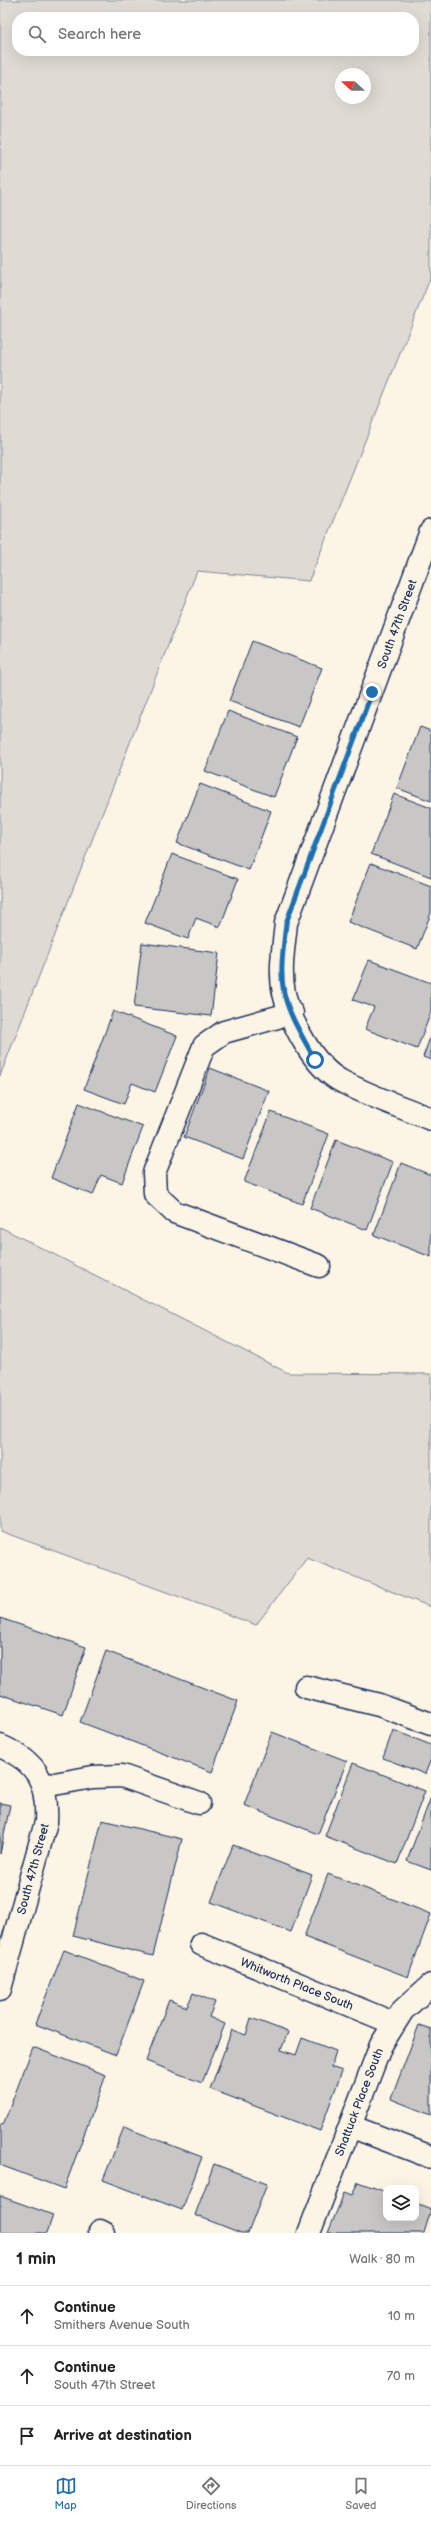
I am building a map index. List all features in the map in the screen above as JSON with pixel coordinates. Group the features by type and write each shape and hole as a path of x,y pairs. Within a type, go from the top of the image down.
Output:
{"street":[{"name":"South 47th Street","path":"430,534 286,923 282,962 284,993 315,1060 340,1081 431,1119"},
{"path":"292,1013 224,1032 204,1046 154,1173 155,1194 174,1212 319,1266"},
{"path":"306,1687 380,1705 431,1724"},
{"name":"South 47th Street","path":"0,1990 46,1822 47,1799 40,1776 10,1750"},
{"path":"43,1786 93,1777 122,1776 199,1803"},
{"name":"Whitworth Place South","path":"201,1944 393,2023"},
{"name":"Shattuck Place South","path":"309,2233 381,2046 393,2023 403,2010 431,1985"},
{"path":"350,2126 431,2157"}],"shaded area":[{"path":"0,0 431,0 431,276 309,581 197,571 0,1076"},
{"path":"0,1227 288,1373 431,1374 431,1607 307,1558 256,1625 0,1531"}],"building":[{"path":"252,641 322,668 299,727 229,701"},
{"path":"228,711 297,737 274,797 205,771"},
{"path":"420,727 431,731 431,801 397,788"},
{"path":"200,784 271,811 249,870 177,843"},
{"path":"394,794 431,808 431,877 371,854"},
{"path":"172,854 238,879 220,927 196,918 188,939 145,923"},
{"path":"371,863 431,886 431,913 417,949 348,922"},
{"path":"142,943 219,953 211,1016 134,1007"},
{"path":"369,960 431,983 431,1012 417,1049 365,1029 374,1007 353,1000"},
{"path":"113,1011 177,1036 155,1092 132,1083 124,1104 84,1089"},
{"path":"431,1035 431,1060 423,1057"},
{"path":"210,1068 269,1091 243,1159 184,1137"},
{"path":"79,1103 143,1127 122,1183 101,1175 93,1195 51,1178"},
{"path":"271,1112 329,1134 302,1204 244,1182"},
{"path":"336,1140 393,1162 367,1230 310,1208"},
{"path":"401,1163 431,1175 431,1257 374,1235"},
{"path":"0,1618 86,1647 63,1715 0,1694"},
{"path":"106,1651 238,1701 212,1772 80,1722"},
{"path":"393,1730 431,1745 431,1759 425,1774 383,1758"},
{"path":"272,1732 347,1761 318,1834 244,1805"},
{"path":"353,1763 425,1791 397,1864 325,1836"},
{"path":"431,1797 431,1870 407,1861"},
{"path":"0,1803 10,1805 0,1854"},
{"path":"102,1820 182,1839 153,1956 73,1936"},
{"path":"233,1845 312,1875 291,1932 211,1902"},
{"path":"328,1874 431,1914 408,1977 304,1937"},
{"path":"64,1950 144,1981 116,2055 35,2024"},
{"path":"193,1993 215,2002 209,2017 225,2024 202,2083 146,2061 169,2000 187,2007"},
{"path":"251,2018 288,2032 281,2050 296,2055 302,2038 336,2051 331,2067 342,2071 320,2131 210,2089 232,2030 246,2035"},
{"path":"419,2025 431,2029 431,2115 391,2099"},
{"path":"33,2047 106,2075 64,2189 0,2165 0,2126 1,2124 3,2125"},
{"path":"124,2127 202,2157 182,2210 103,2180"},
{"path":"214,2164 267,2184 248,2233 241,2233 195,2215"},
{"path":"358,2182 383,2191 383,2221 419,2221 419,2205 431,2210 424,2233 328,2233 344,2193 352,2196"},
{"path":"0,2196 53,2215 47,2233 0,2233"}],"route":[{"path":"315,1060 296,1024 284,993 282,962 286,923 372,692"}]}
